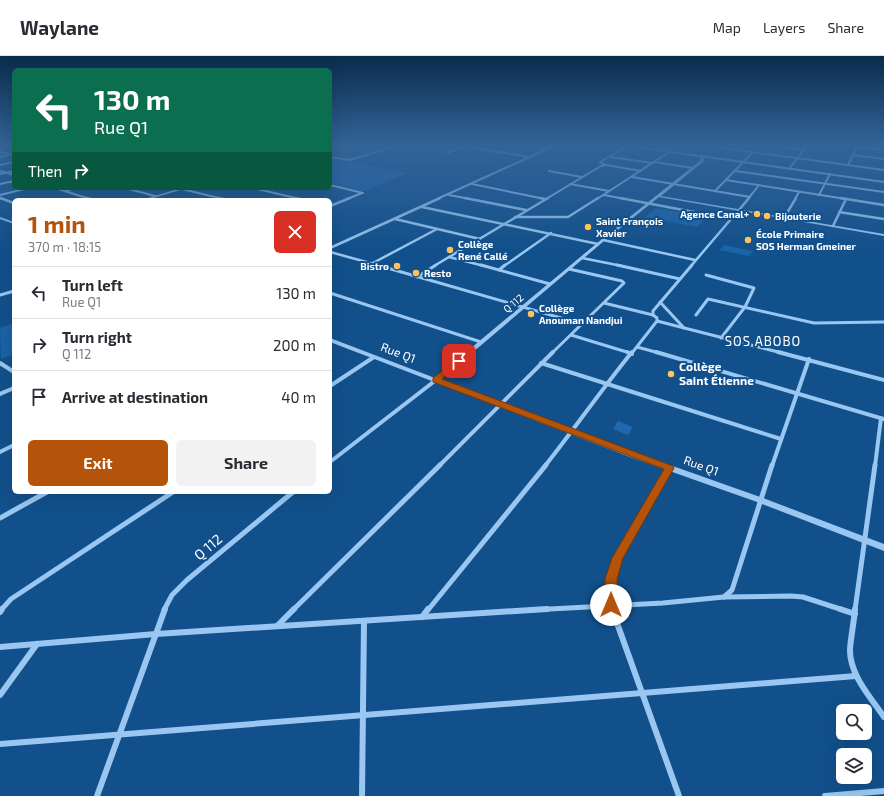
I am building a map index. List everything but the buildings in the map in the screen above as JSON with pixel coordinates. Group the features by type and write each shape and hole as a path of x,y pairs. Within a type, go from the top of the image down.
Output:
{"street":[{"path":"0,184 12,181"},
{"path":"332,247 479,181"},
{"path":"417,277 576,181"},
{"path":"514,217 568,217 626,181"},
{"path":"653,181 750,197"},
{"name":"Q 112","path":"332,460 436,380 602,240 677,181"},
{"path":"715,191 725,181"},
{"path":"729,181 884,205"},
{"path":"801,181 884,192"},
{"path":"819,195 827,181"},
{"path":"874,181 884,182"},
{"path":"472,184 546,199"},
{"path":"570,184 609,191"},
{"path":"332,185 363,193 332,205"},
{"path":"739,210 759,186"},
{"path":"0,195 20,190"},
{"path":"61,190 87,198"},
{"path":"64,191 68,190"},
{"path":"132,190 155,196"},
{"path":"150,198 176,190"},
{"path":"190,190 219,198"},
{"path":"262,190 296,198"},
{"path":"784,218 799,192"},
{"path":"448,194 526,210"},
{"path":"604,195 731,219 660,302 653,311 653,315"},
{"path":"657,196 884,235"},
{"path":"0,198 12,202"},
{"path":"833,226 846,199"},
{"path":"422,207 598,244"},
{"path":"840,212 884,219"},
{"path":"0,218 12,223"},
{"path":"394,219 480,239"},
{"path":"371,264 437,229"},
{"path":"499,270 551,233"},
{"path":"602,240 695,260"},
{"path":"332,253 524,306 582,324"},
{"path":"449,257 550,284"},
{"path":"582,258 680,279"},
{"path":"277,626 624,282 569,269"},
{"path":"706,275 752,286 754,288 745,307 721,338"},
{"path":"0,296 12,292"},
{"path":"332,294 481,342"},
{"path":"696,315 708,299 814,323 884,322"},
{"path":"660,302 685,328"},
{"path":"604,303 653,315 657,318 657,321 884,380"},
{"path":"422,617 572,432 606,384 638,347 657,321"},
{"path":"570,335 632,354"},
{"name":"Rue Q1","path":"332,341 572,432 760,500 884,548"},
{"path":"638,347 882,419 850,650 851,660 856,676 884,717"},
{"path":"332,385 374,357"},
{"path":"724,597 732,590 760,500 809,360"},
{"path":"0,363 12,371"},
{"path":"541,363 781,439"},
{"path":"0,394 12,389"},
{"path":"0,452 12,446"},
{"path":"670,468 618,558 611,579 611,605 679,796"},
{"path":"0,518 43,494"},
{"path":"0,612 5,604 11,599 170,494"},
{"name":"Q 112","path":"97,796 166,604 177,589 291,494"},
{"path":"0,647 156,634 663,603 724,597 803,597 855,614"},
{"path":"362,796 364,621"},
{"path":"0,694 37,644"},
{"path":"0,744 856,676"},
{"path":"825,796 884,791"}],"shaded area":[{"path":"332,181 390,181 364,191 332,183"},
{"path":"656,208 707,217 697,227 645,217"},
{"path":"724,245 753,251 749,256 719,250"},
{"path":"12,324 12,355 1,359 0,328"}],"place":[{"name":"Agence Canal+","path":"757,214"},
{"name":"Bijouterie","path":"767,216"},
{"name":"Saint François Xavier","path":"588,227"},
{"name":"École Primaire SOS Herman Gmeiner","path":"748,240"},
{"name":"Collège René Callé","path":"450,250"},
{"name":"Bistro","path":"397,266"},
{"name":"Resto","path":"416,273"},
{"name":"Collège Anouman Nandjui","path":"531,314"},
{"name":"Collège Saint Étienne","path":"671,374"}],"district":[{"name":"SOS ABOBO","path":"763,341"}],"route":[{"path":"459,361 436,380 670,468 627,540 614,567 611,579 611,605"}]}
